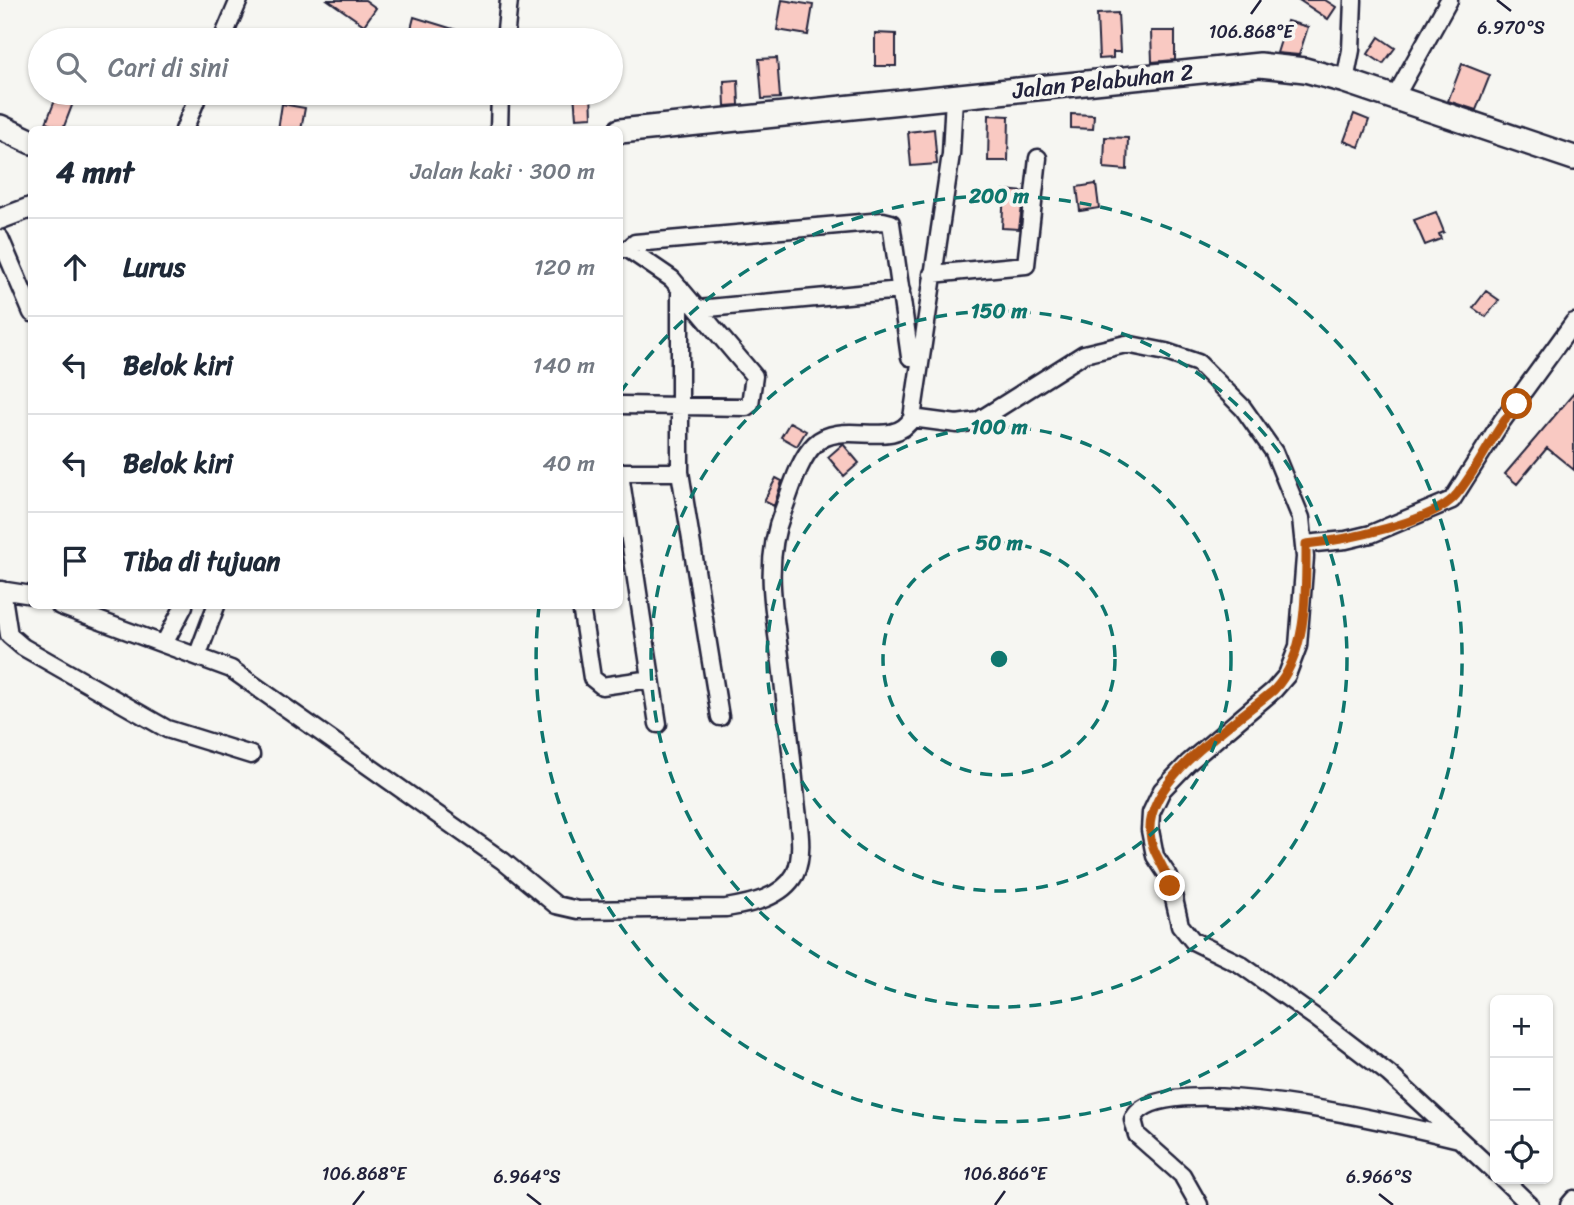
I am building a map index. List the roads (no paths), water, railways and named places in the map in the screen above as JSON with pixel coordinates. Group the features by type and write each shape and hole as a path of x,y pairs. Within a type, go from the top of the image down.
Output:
{"main road":[{"name":"Jalan Pelabuhan 2","path":"623,131 1260,65 1298,68 1345,81 1574,158"},
{"path":"0,127 28,140"}],"street":[{"path":"227,28 239,0"},
{"path":"506,28 509,0"},
{"path":"1345,81 1351,50 1353,0"},
{"path":"1394,99 1448,0"},
{"path":"69,609 198,654 240,674 358,761 503,861 556,905 578,910 726,908 749,904 779,891 796,871 799,858 793,768 771,573 775,533 807,455 818,441 839,433 895,433 906,427 912,418 951,153 954,97"},
{"path":"186,126 195,105"},
{"path":"499,126 500,105"},
{"path":"932,274 1026,265 1038,158"},
{"path":"0,219 28,208"},
{"path":"623,405 746,407 750,404 754,376 680,288 624,249 635,243 883,221 891,223 910,356"},
{"path":"0,238 28,304"},
{"path":"680,288 680,472 720,717"},
{"path":"698,309 901,290"},
{"path":"1306,544 1346,540 1371,534 1452,500 1502,421 1574,322"},
{"path":"912,418 957,424 978,421 1084,354 1112,345 1146,347 1186,357 1208,371 1260,430 1296,501 1306,544 1298,646 1287,675 1274,690 1169,780 1153,806 1151,842 1155,856 1169,877 1180,925 1193,941 1240,964 1316,1018 1389,1074 1490,1167"},
{"path":"623,473 680,472"},
{"path":"623,493 658,724"},
{"path":"28,594 1,590 9,635 23,647 167,729 251,755"},
{"path":"165,642 182,609"},
{"path":"198,654 215,609"},
{"path":"581,609 592,678 596,684 602,686 651,679"},
{"path":"1199,1205 1182,1175 1137,1135 1133,1121 1142,1107 1157,1101 1189,1098 1302,1105 1460,1139"},
{"path":"1508,1184 1530,1205"},
{"path":"1569,1205 1574,1199"}]}
